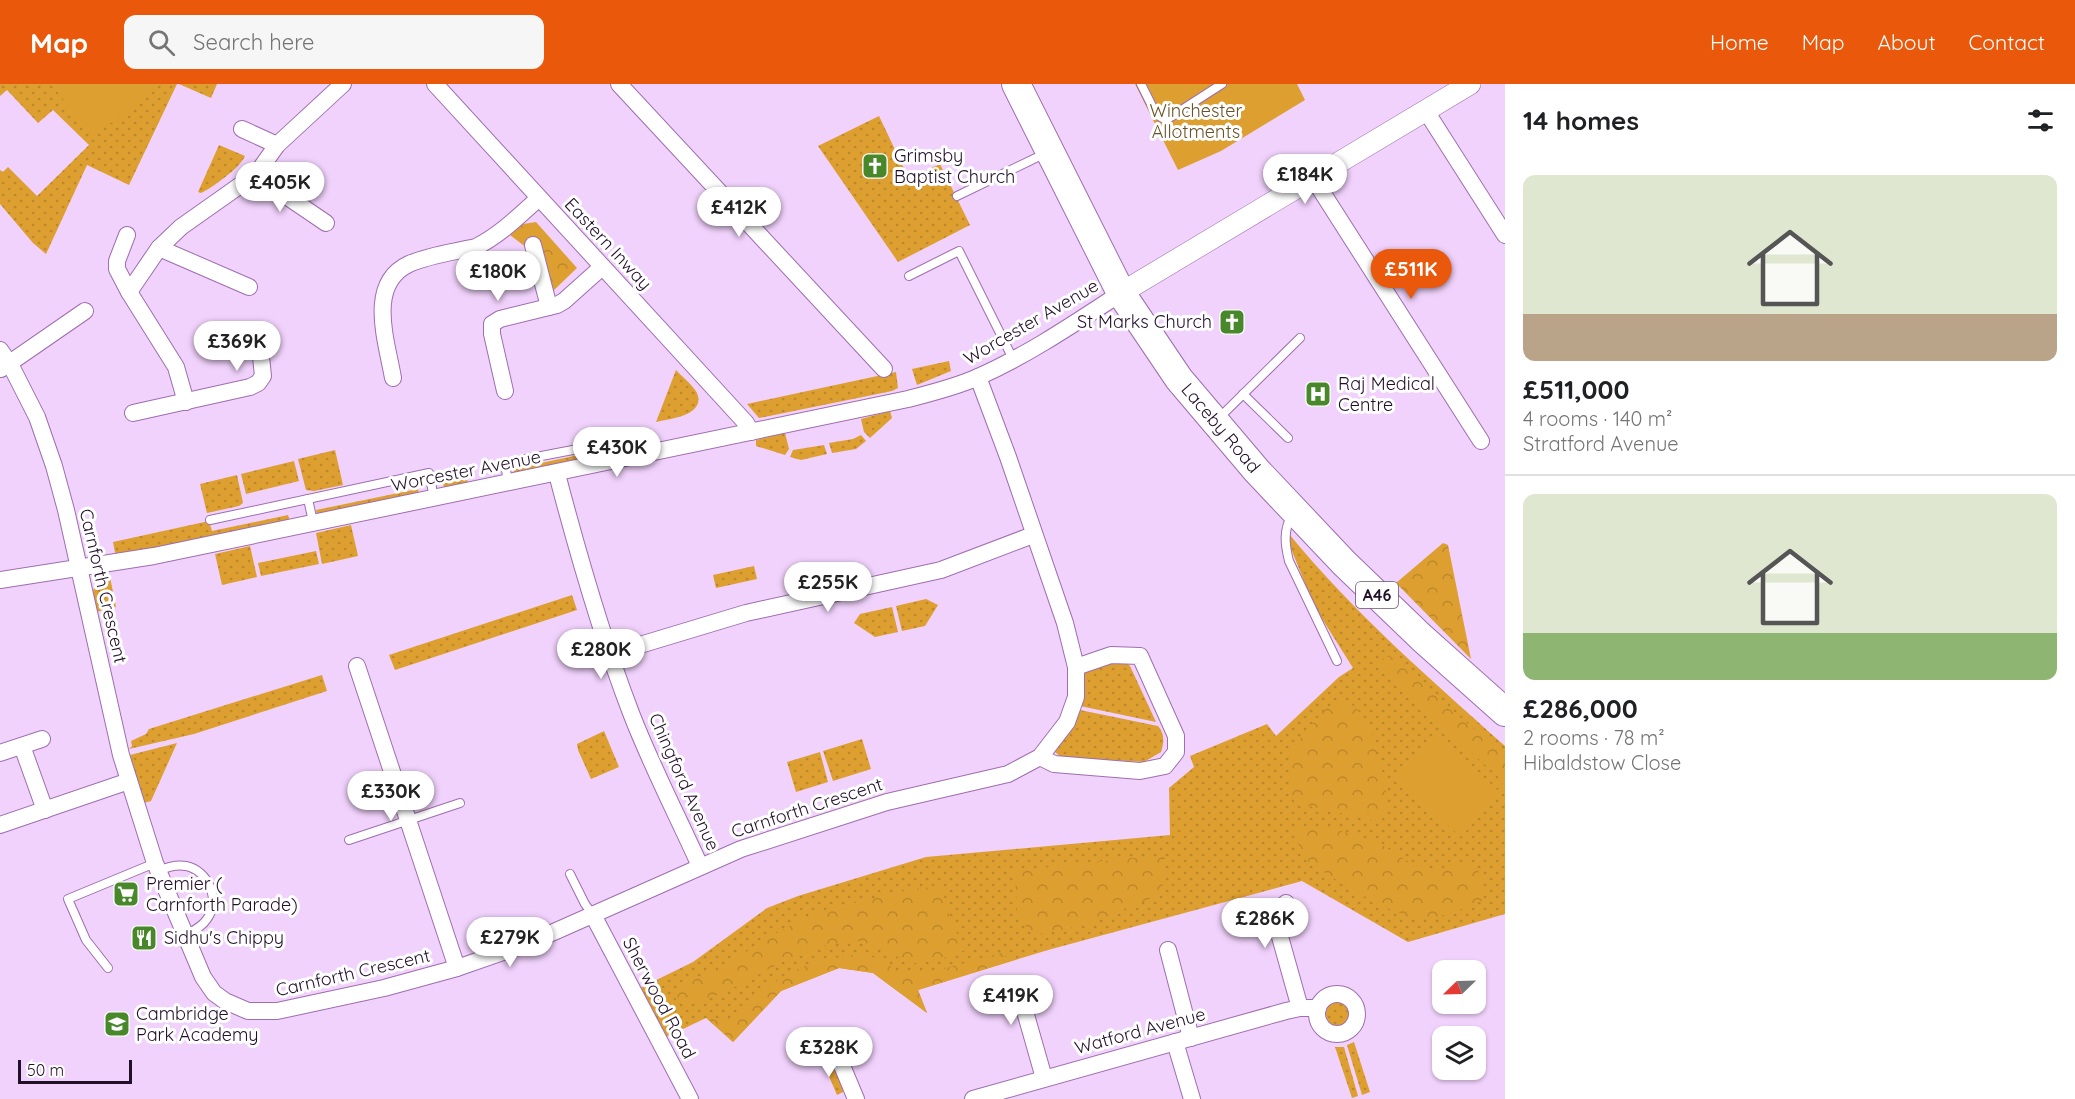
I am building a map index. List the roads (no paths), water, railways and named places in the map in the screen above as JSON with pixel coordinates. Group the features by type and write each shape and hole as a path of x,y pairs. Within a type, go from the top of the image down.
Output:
{"highway":[{"name":"Laceby Road","path":"1016,84 1121,293 1179,379 1214,422 1344,563 1422,639 1505,712"}],"street":[{"path":"129,292 159,248 181,227 254,174 277,145 343,84"},
{"name":"Eastern Inway","path":"435,84 746,423 751,432"},
{"path":"619,84 884,369"},
{"path":"1121,293 1470,84"},
{"path":"1426,111 1505,235"},
{"path":"242,129 277,145"},
{"path":"254,174 326,223"},
{"path":"1313,177 1481,441"},
{"path":"393,378 383,313 384,291 389,279 398,270 410,264 476,247 499,232 538,198"},
{"path":"127,235 117,261 117,269 176,367 186,402"},
{"path":"533,245 549,307"},
{"path":"159,248 249,287"},
{"path":"505,391 492,324 500,319 564,301 602,267"},
{"name":"Worcester Avenue","path":"0,579 154,556 557,474 944,390 978,377 1013,358 1069,327 1121,293"},
{"path":"3,361 85,311"},
{"path":"133,413 250,387 258,383 263,376 261,357"},
{"name":"Carnforth Crescent","path":"3,361 33,408 46,440 66,510 118,744 156,867 200,973 214,993 225,1001 248,1011 277,1011 298,1007 457,968 529,943 741,849 887,802 1008,774 1040,757 1067,722 1076,697 1076,667 1065,623 978,377"},
{"name":"Chingford Avenue","path":"557,474 579,559 631,713 652,764 700,866"},
{"path":"610,654 746,613 941,570 1033,535"},
{"path":"1040,757 1054,764 1140,771 1165,766 1176,752 1176,736 1140,656 1111,656 1076,667"},
{"path":"357,666 457,968"},
{"path":"0,753 42,739"},
{"path":"22,746 45,810"},
{"path":"0,825 129,781"},
{"path":"1287,903 1277,913 1275,919 1300,1008"},
{"name":"Sherwood Road","path":"593,915 690,1099"},
{"path":"1168,950 1192,1099"},
{"path":"1018,987 1044,1078"},
{"name":"Watford Avenue","path":"973,1099 1300,1008 1318,1008"},
{"path":"833,1044 856,1099"}],"lane":[{"path":"1141,84 1156,114 1166,120 1222,84"},
{"path":"957,196 1049,152"},
{"path":"909,276 959,251 1013,358"},
{"path":"1214,422 1300,338"},
{"path":"1243,394 1288,438"},
{"path":"508,483 505,463 604,444 608,463"},
{"path":"210,520 429,473 434,498"},
{"path":"308,499 313,522"},
{"path":"1295,512 1289,521 1286,533 1289,561 1337,661"},
{"path":"349,840 460,803"},
{"path":"108,968 86,940 68,899 134,871 156,867 187,866 201,872 209,882 212,906 208,918 198,929 184,936"},
{"path":"570,874 593,915"}],"place":[{"name":"Grimsby Baptist Church","path":"875,166"},
{"name":"St Marks Church","path":"1232,322"},
{"name":"Raj Medical Centre","path":"1318,394"},
{"name":"Premier ( Carnforth Parade)","path":"126,894"},
{"name":"Sidhu's Chippy","path":"144,938"},
{"name":"Cambridge Park Academy","path":"117,1024"}],"park label":[{"name":"Winchester Allotments","path":"1196,121"}]}
